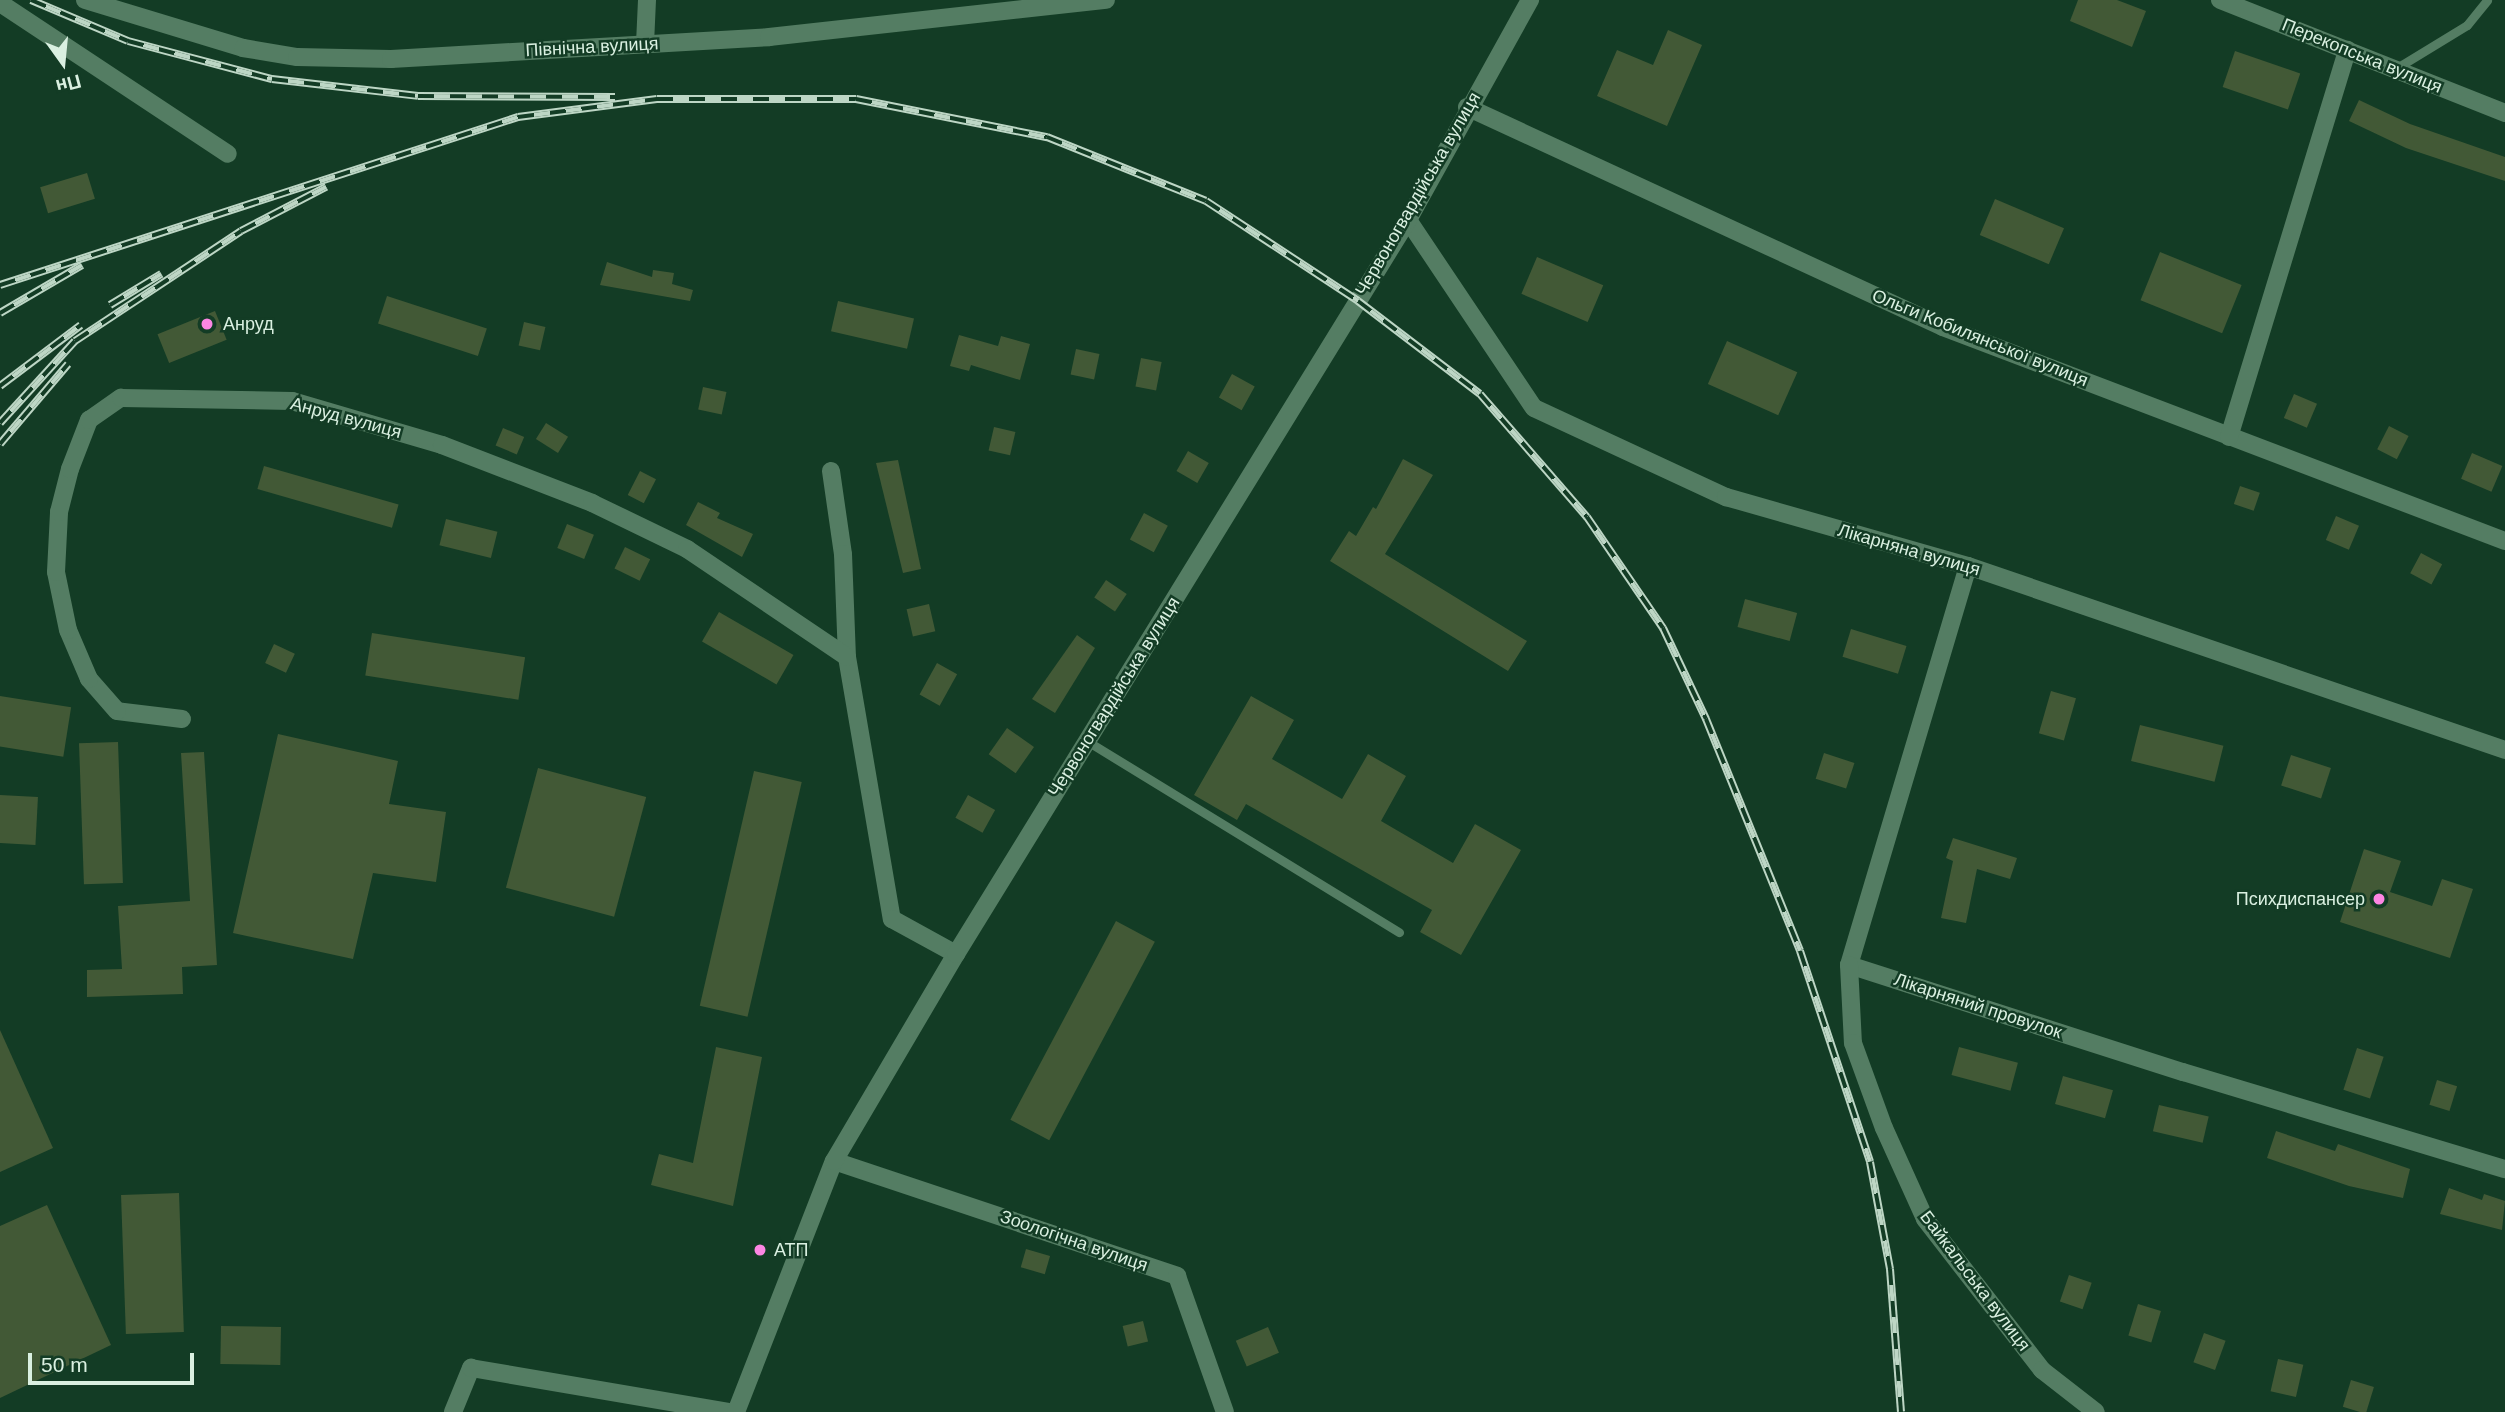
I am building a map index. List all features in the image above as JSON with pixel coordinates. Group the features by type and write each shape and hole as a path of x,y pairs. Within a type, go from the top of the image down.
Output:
{"street":[{"name":"Північна вулиця","path":"85,0 192,36 297,57 391,59 866,28 1105,1"},
{"path":"645,44 647,0"},
{"name":"Червоногвардійська вулиця","path":"736,1412 834,1161 956,954 1408,220 1467,107 1530,0"},
{"name":"Перекопська вулиця","path":"2220,0 2505,113"},
{"path":"0,3 228,154"},
{"path":"2229,437 2347,50"},
{"name":"Ольги Кобилянської вулиця","path":"1467,107 1943,327 2505,541"},
{"name":"Лікарняна вулиця","path":"1408,220 1534,408 1726,497 1968,566 2505,750"},
{"name":"Анруд вулиця","path":"182,719 117,711 89,678 68,631 56,572 59,512 70,468 89,420 121,398 292,401 442,445 592,503 687,549 847,657"},
{"path":"831,471 843,555 847,657 892,919 956,954"},
{"path":"1849,965 1968,566"},
{"name":"Лікарняний провулок","path":"1849,965 2183,1073 2505,1169"},
{"name":"Байкальська вулиця","path":"1849,965 1853,1043 1884,1128 1926,1219 2042,1370 2096,1412"},
{"name":"Зоологічна вулиця","path":"834,1161 1177,1276 1225,1412"},
{"path":"453,1412 471,1368 728,1412"}],"lane":[{"path":"2395,69 2467,25 2487,0"},
{"path":"1087,741 1399,932"}],"building":[{"path":"2078,0 2117,0 2146,11 2132,47 2070,21"},
{"path":"1668,30 1702,45 1667,126 1597,96 1617,50 1653,65"},
{"path":"2235,51 2300,73 2288,109 2223,87"},
{"path":"2359,100 2410,124 2505,157 2505,181 2406,148 2349,121"},
{"path":"87,173 95,199 48,213 40,187"},
{"path":"1995,199 2064,228 2049,264 1980,235"},
{"path":"2160,252 2242,285 2222,333 2141,300"},
{"path":"1537,257 1603,285 1588,322 1521,294"},
{"path":"607,262 652,277 653,270 674,273 672,284 693,290 690,301 600,285"},
{"path":"387,296 487,328 478,356 378,324"},
{"path":"838,301 914,319 907,349 831,331"},
{"path":"215,311 227,340 169,363 158,334"},
{"path":"524,322 545,327 540,350 519,345"},
{"path":"959,335 998,346 1001,336 1030,344 1020,380 971,365 969,371 950,366"},
{"path":"1727,341 1797,372 1778,415 1708,384"},
{"path":"1076,349 1099,354 1094,379 1071,374"},
{"path":"1141,358 1162,362 1156,390 1135,386"},
{"path":"1232,374 1255,387 1242,410 1219,398"},
{"path":"703,387 726,392 722,414 698,409"},
{"path":"2294,394 2317,404 2307,428 2284,418"},
{"path":"546,423 568,437 558,453 536,439"},
{"path":"2389,426 2409,436 2397,459 2377,449"},
{"path":"994,427 1015,432 1010,455 989,450"},
{"path":"503,428 524,437 517,454 496,445"},
{"path":"1188,451 1209,463 1197,483 1176,471"},
{"path":"2472,453 2502,466 2491,492 2461,479"},
{"path":"1403,459 1433,475 1385,554 1527,641 1508,671 1330,561 1349,531 1356,536 1373,507 1376,509"},
{"path":"898,460 921,569 903,573 876,463"},
{"path":"264,466 399,505 392,528 257,489"},
{"path":"640,471 656,479 644,503 628,495"},
{"path":"2240,486 2260,493 2254,511 2234,504"},
{"path":"698,502 720,513 717,518 753,534 742,557 686,525"},
{"path":"1144,513 1168,526 1154,552 1130,539"},
{"path":"2336,516 2359,526 2349,550 2326,540"},
{"path":"446,519 497,532 491,558 439,545"},
{"path":"567,524 594,535 584,559 557,548"},
{"path":"625,547 650,559 640,581 614,569"},
{"path":"2421,553 2442,564 2431,585 2410,573"},
{"path":"1106,580 1127,594 1115,611 1094,597"},
{"path":"1745,599 1797,613 1790,641 1737,627"},
{"path":"929,604 935,631 913,636 907,609"},
{"path":"719,612 793,655 776,684 702,641"},
{"path":"1851,629 1906,646 1898,674 1843,657"},
{"path":"372,633 525,657 518,700 365,675"},
{"path":"1077,635 1095,648 1055,713 1032,699"},
{"path":"274,644 295,654 286,673 265,663"},
{"path":"937,663 957,674 940,706 920,694"},
{"path":"2051,691 2076,698 2064,740 2039,733"},
{"path":"0,696 71,707 63,757 0,747"},
{"path":"1251,696 1294,720 1272,759 1342,799 1368,754 1406,776 1381,821 1453,863 1475,824 1521,850 1461,955 1420,932 1432,910 1246,804 1237,820 1194,795"},
{"path":"2140,725 2223,746 2214,782 2131,761"},
{"path":"1007,728 1034,747 1016,773 989,754"},
{"path":"278,734 398,761 389,804 446,812 436,882 373,873 353,959 233,933"},
{"path":"118,742 123,883 84,884 79,743"},
{"path":"204,752 217,965 182,967 183,994 87,997 87,970 122,969 118,906 190,901 181,753"},
{"path":"1824,753 1854,763 1846,789 1816,779"},
{"path":"2291,755 2331,768 2321,798 2281,785"},
{"path":"538,768 646,797 614,917 506,888"},
{"path":"754,771 802,782 748,1017 700,1006"},
{"path":"0,795 38,797 35,845 0,843"},
{"path":"968,795 995,810 983,833 955,818"},
{"path":"1953,838 2017,858 2010,879 1977,869 1966,923 1941,918 1953,861 1946,858"},
{"name":"Психдиспансер","path":"2364,849 2401,861 2390,892 2432,906 2442,879 2473,889 2450,958 2340,922"},
{"path":"1116,921 1155,942 1049,1140 1010,1120"},
{"path":"0,1030 53,1148 0,1172"},
{"path":"716,1047 762,1057 733,1206 651,1185 659,1154 693,1163"},
{"path":"1959,1047 2018,1063 2010,1091 1951,1075"},
{"path":"2357,1048 2384,1057 2370,1098 2343,1090"},
{"path":"2063,1076 2113,1090 2105,1118 2055,1104"},
{"path":"2437,1080 2457,1086 2449,1111 2429,1105"},
{"path":"2159,1105 2209,1116 2203,1143 2153,1131"},
{"path":"2276,1131 2335,1151 2338,1144 2410,1169 2403,1198 2349,1186 2267,1158"},
{"path":"2449,1188 2482,1200 2484,1194 2505,1201 2502,1230 2440,1214"},
{"path":"179,1193 184,1332 126,1334 121,1195"},
{"path":"47,1205 111,1345 0,1398 0,1226"},
{"path":"1026,1249 1050,1256 1045,1274 1021,1267"},
{"path":"2069,1275 2092,1283 2083,1309 2060,1301"},
{"path":"2138,1304 2161,1311 2151,1343 2128,1336"},
{"path":"1143,1321 1148,1341 1128,1346 1123,1326"},
{"path":"221,1326 281,1327 280,1365 220,1364"},
{"path":"1268,1327 1279,1353 1247,1366 1236,1341"},
{"path":"2204,1333 2226,1341 2215,1370 2193,1362"},
{"path":"2278,1359 2303,1365 2296,1397 2271,1391"},
{"path":"2351,1380 2374,1387 2366,1412 2343,1407"}],"railway":[{"path":"31,0 128,41 272,79 418,96 615,97"},
{"path":"0,285 518,117 657,99 856,99 1047,137 1206,201 1358,301 1480,394 1587,517 1663,628 1706,719 1800,951 1870,1162 1890,1269 1901,1412"},
{"path":"0,423 75,341 241,231 326,187"},
{"path":"0,313 82,265"},
{"path":"110,305 161,274"},
{"path":"0,386 81,325"},
{"path":"0,444 68,364"}],"place":[{"name":"Анруд","path":"207,324"},
{"name":"Психдиспансер","path":"2379,899"},
{"name":"АТП","path":"760,1250"}]}
